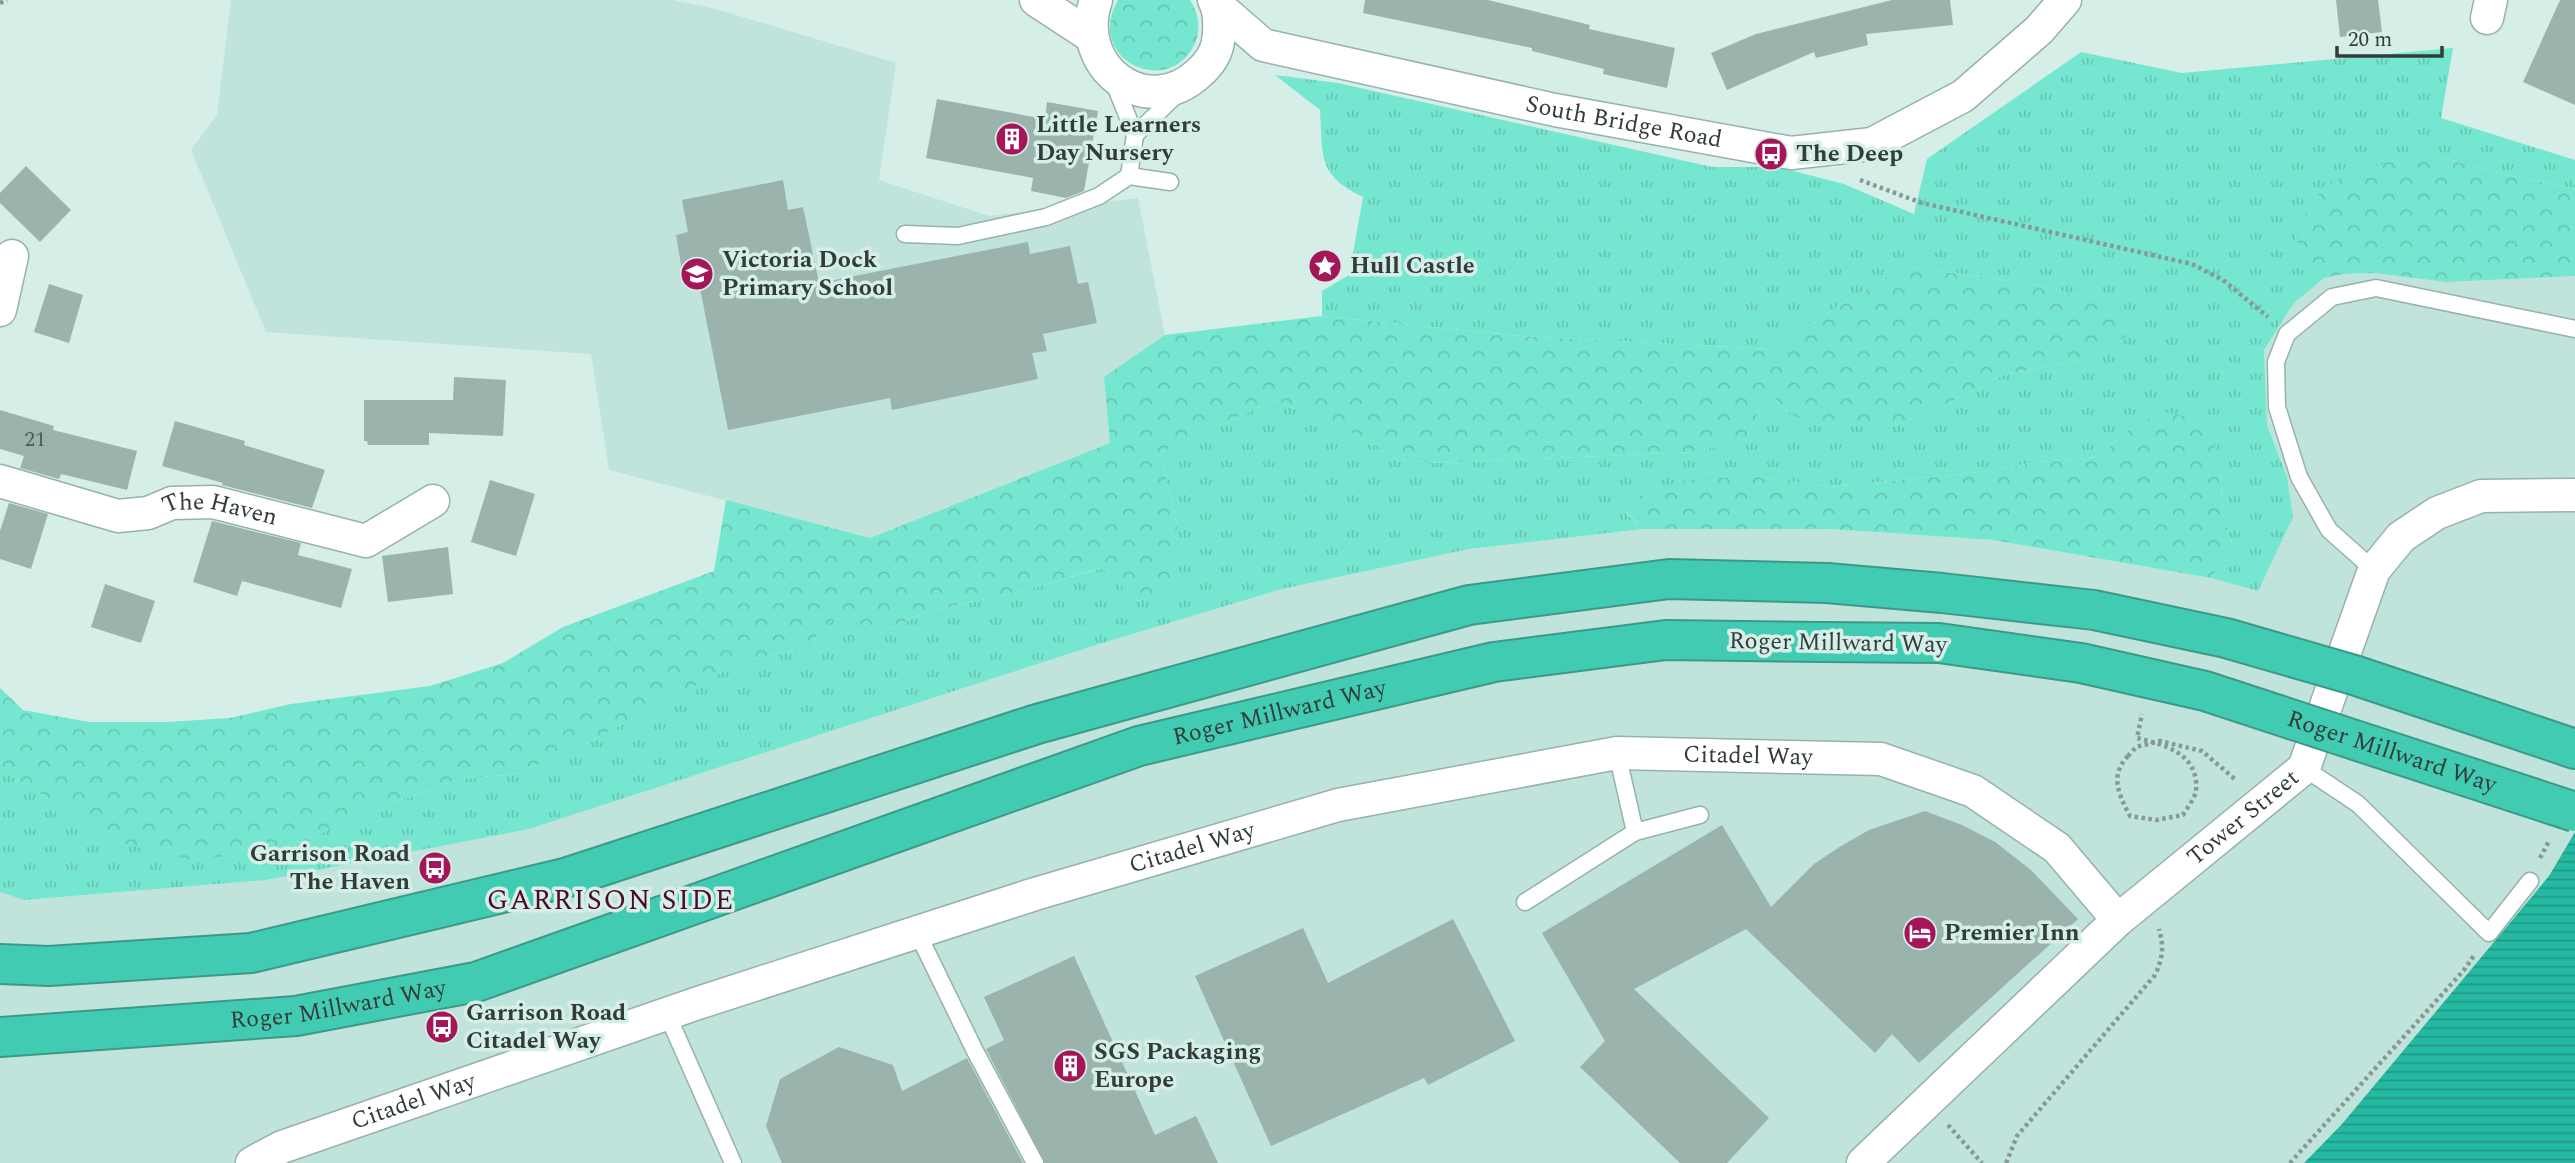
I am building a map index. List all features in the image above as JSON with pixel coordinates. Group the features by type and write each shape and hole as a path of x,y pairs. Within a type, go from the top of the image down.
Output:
{"highway":[{"name":"Roger Millward Way","path":"0,964 50,966 251,953 565,878 1037,724 1469,605 1669,579 1827,583 2094,610 2226,638 2354,675 2575,748"},
{"name":"Roger Millward Way","path":"0,1037 296,1016 476,982 1139,746 1494,662 1666,640 1939,643 2081,663 2205,691 2575,812"},
{"name":"Roger Millward Way","path":"0,948 50,966"}],"street":[{"path":"1036,0 1091,36"},
{"path":"1096,0 1091,15 1091,36 1097,57 1111,74 1128,86 1149,91 1170,90 1198,74 1263,45"},
{"name":"South Bridge Road","path":"1215,3 1263,45 1555,110 1791,153 1872,144 1963,96 2039,30 2065,0"},
{"path":"1198,74 1217,48 1220,27 1215,3"},
{"path":"0,310 12,256"},
{"name":"The Haven","path":"0,481 118,516 148,513 172,503 213,502 366,541 433,501"},
{"name":"Tower Street","path":"1863,1163 2130,910 2304,768 2374,570 2401,537 2437,513 2481,496 2575,495"},
{"name":"Citadel Way","path":"252,1163 282,1147 667,1014 1035,894 1338,805 1617,753 1881,759 1973,791 2057,848 2130,910"}],"lane":[{"path":"1111,74 1135,135 1129,176"},
{"path":"1135,135 1198,74"},
{"path":"905,234 958,236 1046,217 1099,196 1129,176 1170,182"},
{"path":"2374,570 2329,530 2299,477 2277,407 2276,362 2287,334 2332,297 2376,288 2575,329"},
{"path":"1617,753 1635,832"},
{"path":"2304,768 2358,804 2489,933 2529,881"},
{"path":"1525,902 1635,832 1700,815"},
{"path":"917,932 969,1039 1035,1163"},
{"path":"667,1014 733,1163"}],"path":[{"path":"0,3 7,0"},
{"path":"1851,176 1922,203 2192,264 2223,280 2287,334"},
{"path":"2148,678 2137,738 2170,746 2191,764 2196,792 2183,815 2156,820 2130,816 2116,790 2120,764 2136,747 2160,741 2202,751 2225,769 2259,805"},
{"path":"2006,1163 2017,1136 2155,975 2162,960 2160,930 2130,910"},
{"path":"2290,1163 2464,970 2489,933"},
{"path":"1947,1124 1982,1163"}],"shaded area":[{"name":"Victoria Dock Primary School","path":"231,0 673,0 716,9 896,63 879,180 989,216 1138,198 1165,335 1104,377 1110,443 870,538 609,470 591,354 266,332 191,150 217,115"},
{"path":"2374,273 2446,282 2575,276 2575,832 2549,876 2342,1124 2304,1163 0,1163 0,892 24,900 266,880 529,829 1096,645 1282,589 1469,549 1643,529 1831,529 1993,540 2211,578 2258,591 2287,477 2267,425 2264,350 2293,304 2324,278"},
{"path":"2575,832 2575,1163 2304,1163 2342,1124 2549,876"}],"green space":[{"path":"1118,0 1190,0 1197,15 1198,31 1196,41 1184,59 1168,68 1151,70 1134,66 1121,55 1112,40 1110,21"},
{"path":"2453,48 2441,118 2575,160 2575,189 2494,172 2430,154 2302,269 2324,278 2293,304 2264,350 2267,425 2287,477 2293,517 2258,591 2211,578 2233,549 2223,514 2220,471 2123,434 2099,457 2038,462 1981,472 1830,487 1751,476 1625,512 1643,529 1469,549 1282,589 1096,645 529,829 266,880 24,900 0,892 0,769 118,842 296,848 353,814 459,779 516,774 589,742 744,660 813,648 819,628 837,617 855,644 927,612 1030,589 1102,568 1138,601 1177,525 1160,453 1274,400 1333,423 1398,460 1442,463 1694,452 1746,439 1759,410 1774,398 1792,415 1891,427 1934,411 2003,375 2086,359 2120,305 2037,285 1904,266 1769,349 1521,336 1322,316 1322,291 1349,275 1363,197 1337,181 1325,162 1320,110 1275,75 1338,83 1712,167 1778,167 1844,184 1914,214 1927,159 2081,52 2182,73"},
{"path":"2430,154 2494,172 2575,189 2575,276 2446,282 2374,273 2324,278 2302,270 2296,230 2325,184 2387,162"},
{"path":"1904,266 2037,285 2120,305 2127,336 2086,359 2003,375 1934,411 1891,427 1821,426 1792,415 1774,398 1759,410 1746,439 1694,452 1442,463 1398,460 1333,423 1274,400 1160,453 1177,525 1172,587 1138,601 1101,568 1030,589 927,612 855,644 837,617 819,628 813,648 744,660 589,742 516,774 459,779 353,814 296,848 191,860 118,842 0,769 0,688 23,710 89,722 167,722 230,718 291,704 430,686 503,663 563,627 714,571 726,500 870,538 1110,443 1104,377 1165,335 1322,316 1521,336 1769,349"},
{"path":"2161,411 2210,422 2220,471 2223,514 2233,549 2211,578 1993,540 1831,529 1643,529 1625,511 1634,498 1679,481 1751,476 1830,487 2099,457 2123,434"}],"building":[{"path":"1365,0 1488,0 1590,25 1589,29 1675,48 1667,88 1603,74 1604,69 1532,51 1532,48 1363,13"},
{"path":"1892,0 1950,0 1953,25 1866,34 1868,45 1816,58 1814,52 1727,90 1711,53 1756,34"},
{"path":"2336,0 2378,0 2382,32 2340,37"},
{"path":"2560,0 2575,0 2575,105 2523,82"},
{"name":"Little Learners Day Nursery","path":"937,99 1045,119 1047,102 1098,111 1084,191 1066,198 1031,191 1033,178 926,158"},
{"path":"26,166 71,210 40,242 0,203 0,193"},
{"name":"Victoria Dock Primary School","path":"783,180 788,210 803,207 819,283 1028,242 1030,254 1070,246 1078,284 1088,282 1097,323 1043,334 1047,351 1032,353 1038,379 892,410 890,398 728,430 697,273 683,276 676,235 688,232 682,200"},
{"path":"49,284 83,295 69,343 34,332"},
{"path":"454,377 506,380 503,436 429,433 429,445 368,445 367,441 364,441 364,400 453,400"},
{"path":"0,410 54,426 53,430 137,451 127,490 61,474 59,479 20,468 24,456 0,449"},
{"path":"175,421 245,441 244,445 325,470 312,508 222,485 223,483 162,466"},
{"path":"490,480 535,494 516,556 471,542"},
{"path":"9,503 48,514 31,569 0,559 0,531"},
{"path":"212,521 301,543 298,555 352,569 341,608 242,581 237,596 193,582"},
{"path":"448,547 453,594 388,602 382,556"},
{"path":"105,584 155,601 141,643 91,627"},
{"path":"1925,811 1962,825 1995,842 2031,870 2078,919 1919,1063 1892,1034 1875,1053 1746,929 1634,989 1769,1118 1727,1163 1680,1163 1580,1067 1605,1041 1542,933 1722,825 1771,907 1814,864 1841,846 1869,830"},
{"path":"1453,919 1515,1041 1428,1085 1424,1078 1271,1146 1195,976 1303,928 1328,983"},
{"name":"SGS Packaging Europe","path":"1074,956 1155,1135 1196,1116 1218,1163 1045,1163 986,1049 1004,1040 984,997"},
{"path":"839,1047 893,1065 902,1091 967,1058 1023,1163 782,1163 766,1126 780,1079"}],"place":[{"name":"Little Learners Day Nursery","path":"1012,139"},
{"name":"The Deep","path":"1771,154"},
{"name":"Hull Castle","path":"1325,266"},
{"name":"Victoria Dock Primary School","path":"697,274"},
{"name":"Garrison Road The Haven","path":"435,868"},
{"name":"Premier Inn","path":"1920,933"},
{"name":"Garrison Road Citadel Way","path":"442,1027"},
{"name":"SGS Packaging Europe","path":"1070,1066"}],"district":[{"name":"GARRISON SIDE","path":"611,900"}]}
